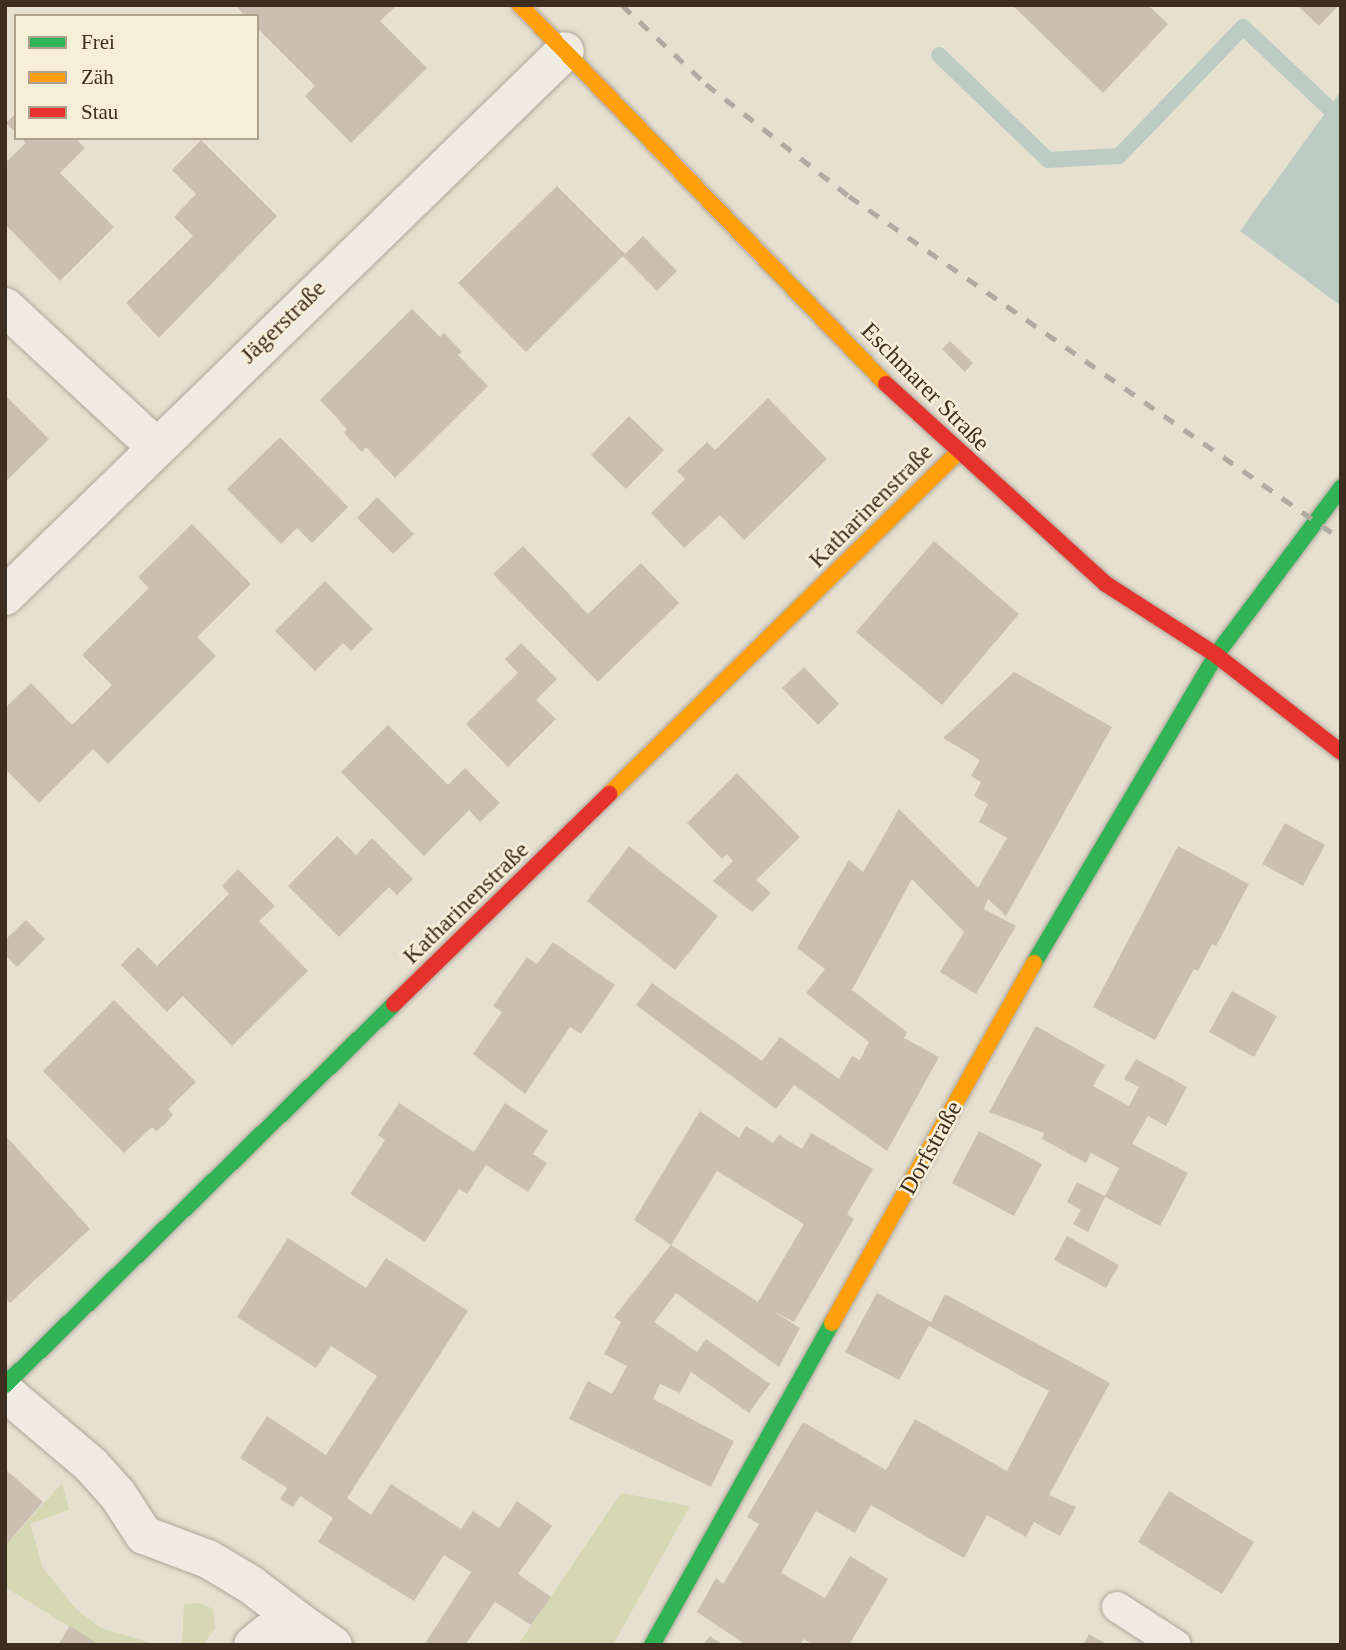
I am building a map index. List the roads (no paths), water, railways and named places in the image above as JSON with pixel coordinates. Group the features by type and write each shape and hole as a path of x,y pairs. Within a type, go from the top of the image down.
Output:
{"street":[{"name":"Eschmarer Straße","path":"520,5 957,453 1106,584 1216,655 1341,752"},
{"name":"Jägerstraße","path":"5,596 155,446 565,51"},
{"path":"5,307 155,446"},
{"name":"Katharinenstraße","path":"5,1385 957,453"},
{"name":"Dorfstraße","path":"652,1645 1097,851 1216,655 1341,488"},
{"path":"5,1392 91,1465 118,1496 144,1535 208,1559 250,1584 332,1645"},
{"path":"253,1645 268,1633 300,1622"}],"lane":[{"path":"1116,1607 1176,1645"}],"waterway":[{"path":"939,55 1048,160 1119,156 1243,27 1329,108"}],"railway":[{"path":"622,5 706,84 849,196 1341,539"}]}
